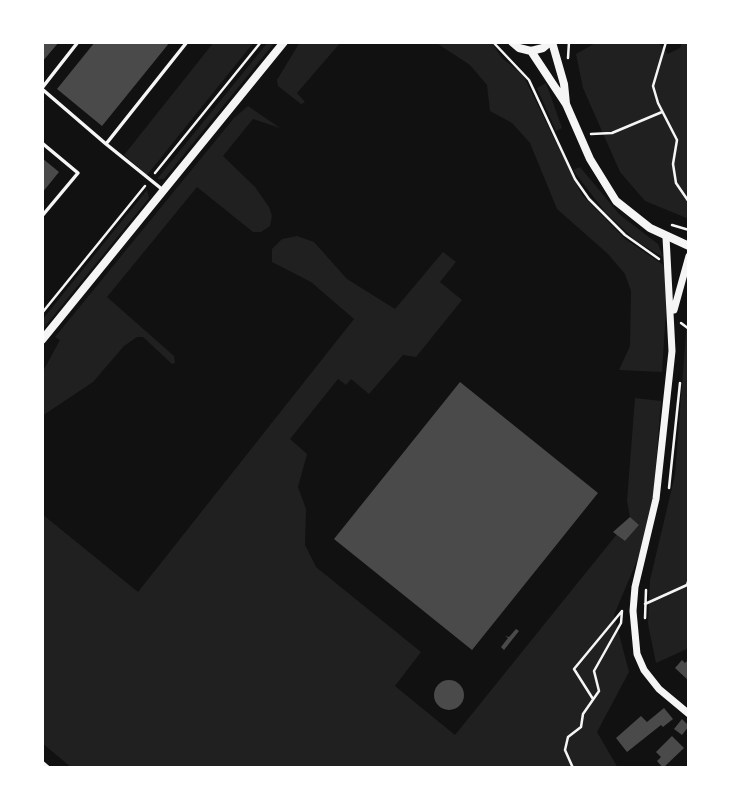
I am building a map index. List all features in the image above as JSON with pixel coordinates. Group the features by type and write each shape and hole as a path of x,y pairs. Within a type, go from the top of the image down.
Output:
{"street":[{"path":"42,340 284,42"},
{"path":"512,42 519,48 531,51 542,49 551,42 564,84 566,104"},
{"path":"531,51 566,104 596,170 616,201 666,237 689,246"},
{"path":"666,237 672,351 656,499 635,587 633,611 637,654 643,670 659,689 689,714"},
{"path":"672,317 689,257"}],"lane":[{"path":"78,42 42,89 164,191"},
{"path":"106,144 187,42"},
{"path":"42,143 78,173 42,216"},
{"path":"42,762 49,768"}],"path":[{"path":"493,42 529,80 575,179 589,199 625,235 654,258"},
{"path":"569,42 569,62"},
{"path":"666,42 653,86 677,140 673,164 676,183 689,202"},
{"path":"591,134 612,133 662,111"},
{"path":"586,123 596,144"},
{"path":"668,223 689,230"},
{"path":"645,604 687,585 689,579"},
{"path":"573,768 565,750 568,737 581,727 583,714 599,691 594,671 621,623 622,611"},
{"path":"593,699 574,668 622,611 633,611"}],"shaded area":[{"path":"214,42 254,42 147,175 124,155"},
{"path":"268,42 275,42 164,179 157,179"},
{"path":"300,42 341,42 297,93 305,102 301,104 278,86 277,80"},
{"path":"435,42 491,42 502,58 523,75 582,195 625,239 665,266 667,295 662,372 619,370 630,346 631,291 625,274 608,254 557,209 530,143 512,123 490,111 487,85 470,65"},
{"path":"597,42 658,42 668,54 680,48 682,42 689,42 689,219 645,201 620,172 583,88 576,54"},
{"path":"546,83 562,128 556,131 537,88"},
{"path":"248,106 280,128 253,119 223,156 255,187 269,207 272,216 270,226 261,232 253,232 197,187 107,297 174,356 175,363 172,364 143,337 137,337 124,346 93,382 42,416 42,373 60,340 55,337 234,118"},
{"path":"580,167 620,215 658,244 663,257 636,241 605,212 573,170"},
{"path":"147,190 149,198 42,330 42,320"},
{"path":"297,236 314,242 347,279 395,309 443,252 456,262 440,282 462,300 416,357 403,355 369,394 351,379 346,385 338,379 290,439 307,454 298,487 306,509 305,545 316,567 421,652 395,686 455,735 617,534 625,541 639,525 630,517 627,501 635,398 661,401 653,501 639,556 614,615 629,672 597,732 618,768 72,768 42,743 42,514 138,592 354,319 311,282 272,262 272,249 282,239"},
{"path":"689,294 689,648 656,663 648,624 650,580 675,475"}],"building":[{"path":"42,42 59,42 42,62"},
{"path":"95,42 170,42 102,126 57,89"},
{"path":"42,158 59,172 42,193"},
{"path":"460,382 598,493 472,650 334,539"},
{"path":"630,517 639,525 625,541 613,532"},
{"path":"516,629 519,631 504,650 501,647 508,638 505,636 509,637"},
{"path":"689,659 689,681 675,668 682,660 685,663"},
{"path":"449,680 460,684 464,695 460,706 449,710 438,706 434,695 438,684"},
{"path":"664,708 673,719 663,727 661,725 627,752 616,738 641,716 647,722"},
{"path":"682,719 689,726 682,735 674,729"},
{"path":"672,736 684,748 663,768 657,761 661,757 656,752"}]}
